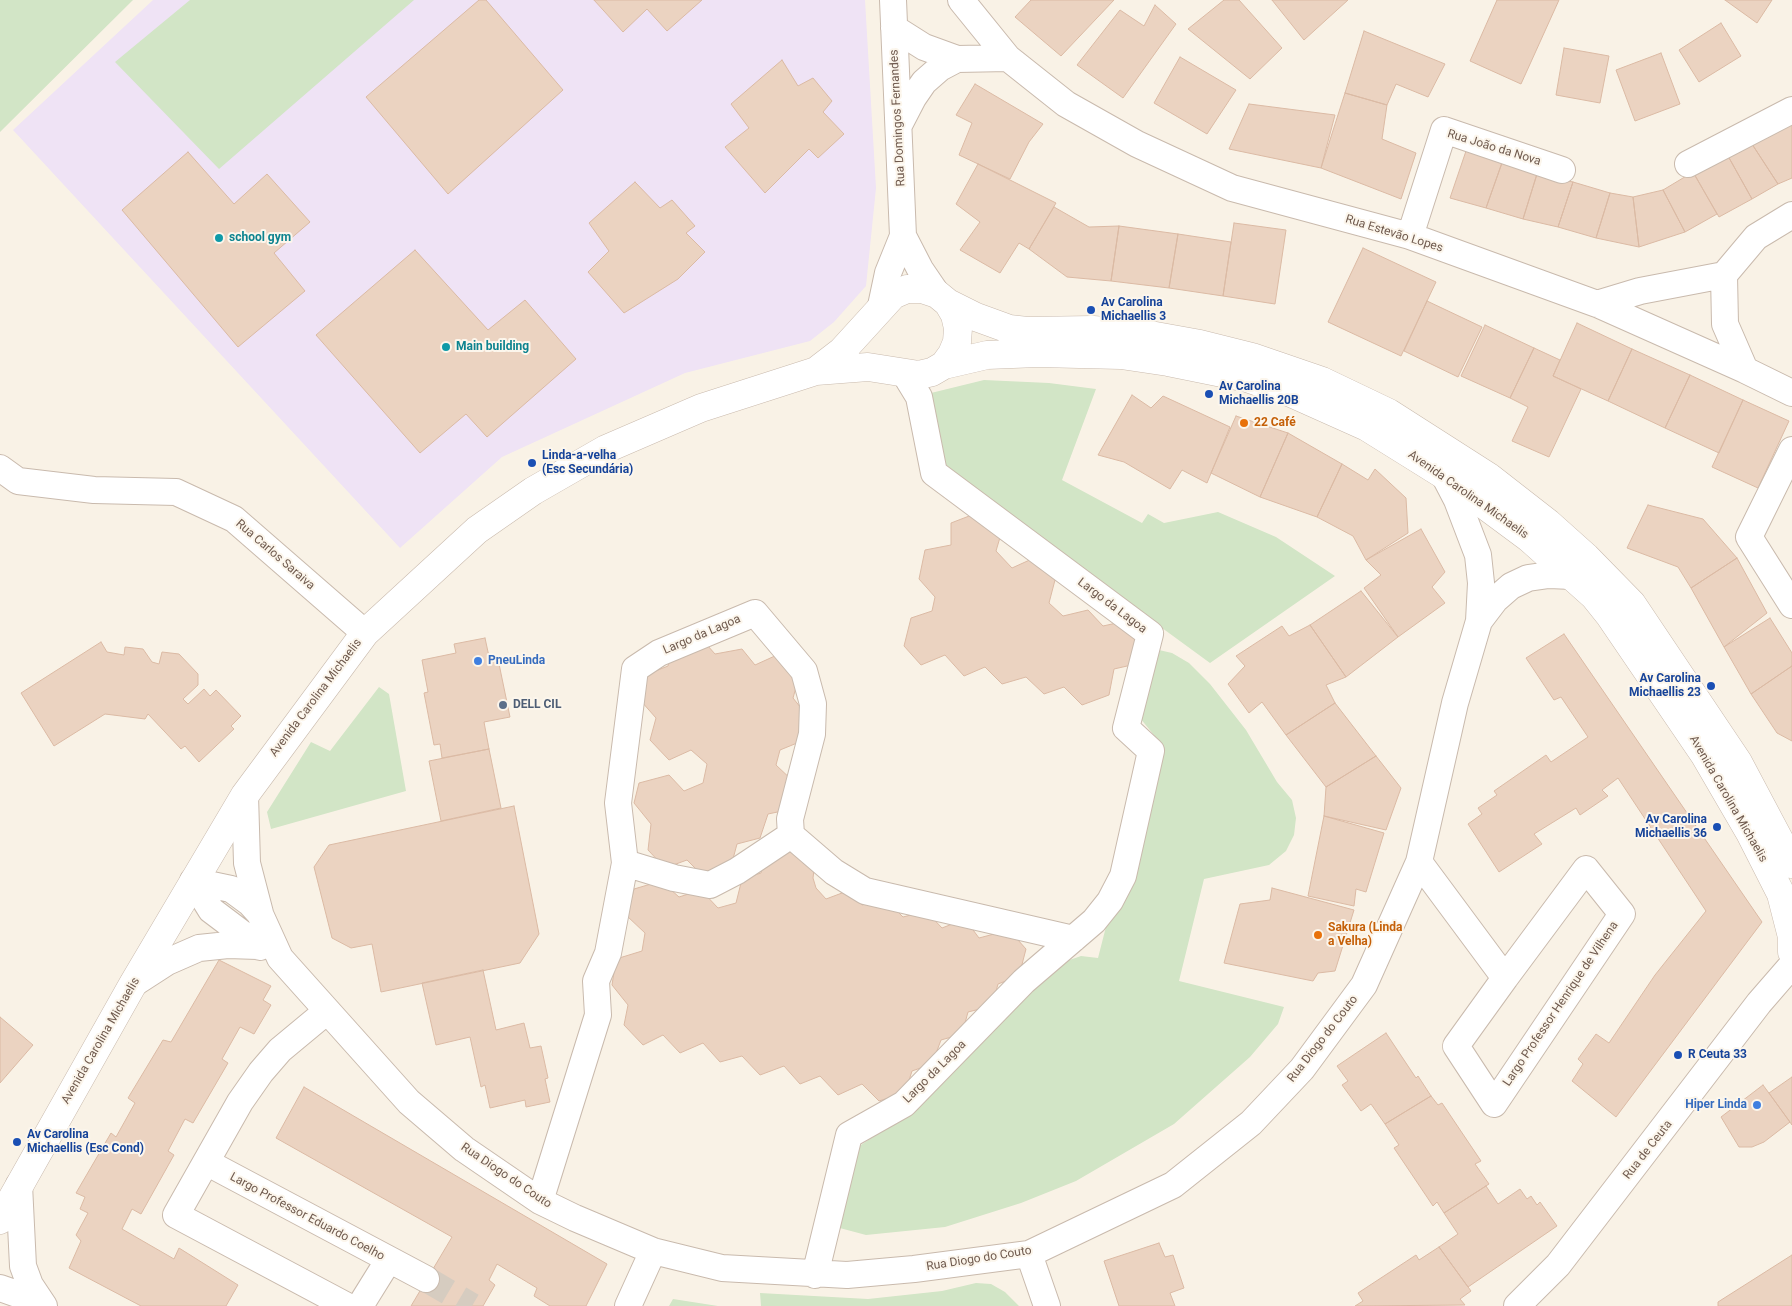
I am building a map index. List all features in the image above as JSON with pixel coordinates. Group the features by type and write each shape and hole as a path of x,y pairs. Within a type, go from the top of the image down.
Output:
{"street":[{"name":"Rua Domingos Fernandes","path":"878,310 888,273 903,236 893,0"},
{"name":"Rua Estevão Lopes","path":"961,0 1008,58 1074,108 1137,144 1232,188 1410,236 1597,304 1792,393"},
{"path":"894,28 924,47 957,59 1008,58"},
{"path":"899,127 912,98 924,82 940,68 957,59"},
{"path":"1688,164 1792,110"},
{"name":"Rua João da Nova","path":"1410,236 1444,130 1562,170"},
{"path":"1597,304 1640,291 1724,275 1756,237 1792,215"},
{"name":"Rua Domingos Fernandes","path":"903,236 920,270 942,299"},
{"path":"1724,275 1726,324 1745,370"},
{"name":"Avenida Carolina Michaelis","path":"816,371 842,351 893,296 907,290 922,289 976,317 1009,329 1027,331 1093,330 1150,335 1200,344 1252,357 1322,381 1389,413 1444,446 1489,477 1548,523 1586,557 1632,604 1738,762 1760,800 1792,864"},
{"path":"942,299 955,315 958,328 958,342 944,365"},
{"path":"878,310 872,326 872,339 876,351 883,362 899,372"},
{"name":"Avenida Carolina Michaelis","path":"0,1220 133,984 245,795 366,633 477,530 518,500 606,449 701,408 816,371 868,367 919,375 932,372 944,365 987,355 1038,353 1121,355 1168,362 1247,378 1291,393 1368,427 1444,475 1529,538 1594,596 1624,634 1704,754 1750,833 1780,894 1792,937 1792,952"},
{"name":"Largo da Lagoa","path":"815,1275 849,1135 904,1104 1024,981 1094,921 1110,901 1123,876 1151,751 1126,728 1150,634 934,473 919,397 899,372"},
{"path":"1792,450 1749,538 1792,605"},
{"name":"Rua Carlos Saraiva","path":"0,468 18,481 94,490 176,492 234,519 366,633"},
{"name":"Rua Diogo do Couto","path":"193,881 211,910 269,952 327,1011 409,1102 464,1149 540,1201 653,1251 722,1268 815,1275 848,1275 914,1270 1029,1254 1172,1185 1251,1123 1302,1069 1364,985 1419,862 1455,703 1479,621 1481,583 1478,555 1457,500 1444,475"},
{"name":"Rua Diogo do Couto","path":"1479,621 1495,600 1511,586 1528,578 1549,575 1572,576"},
{"name":"Largo da Lagoa","path":"540,1201 598,1015 596,981 608,953 624,863 618,803 635,669 659,653 754,612 804,671 812,704 812,734 790,818 791,835"},
{"name":"Rua Diogo do Couto","path":"245,795 247,863 269,952"},
{"path":"1760,800 1780,818 1792,825"},
{"path":"624,863 674,878 710,885 736,871 759,854 791,835 834,872 865,892 1073,939"},
{"path":"1419,862 1505,978"},
{"name":"Largo Professor Henrique de Vilhena","path":"1586,869 1622,914 1494,1104 1456,1046 1505,978 1557,908 1586,869"},
{"name":"Rua Diogo do Couto","path":"193,881 231,889 244,896 260,914"},
{"path":"133,984 167,962 199,948 228,944 269,952"},
{"name":"Rua de Ceuta","path":"1530,1302 1759,1003 1792,965"},
{"path":"327,1011 280,1050 262,1072 240,1102 176,1215 346,1306"},
{"name":"Largo Professor Eduardo Coelho","path":"206,1162 388,1261 360,1306"},
{"path":"19,1185 23,1266 30,1285 44,1306"},
{"path":"628,1306 653,1251"},
{"path":"1029,1254 1047,1306"},
{"path":"388,1261 426,1279"},
{"path":"0,1288 20,1295 37,1306"}],"shaded area":[{"path":"153,0 865,0 876,188 866,286 834,322 810,341 685,373 502,457 400,548 13,130"}],"green space":[{"path":"0,0 133,0 0,132"},
{"path":"190,0 414,0 219,169 115,62"},
{"path":"984,380 1049,383 1096,389 1062,480 1142,523 1148,514 1164,523 1218,512 1276,537 1335,576 1210,663 939,465 931,393"},
{"path":"1159,650 1172,653 1189,663 1210,684 1246,730 1277,782 1292,800 1296,818 1294,835 1286,851 1269,865 1204,879 1179,981 1284,1007 1278,1024 1250,1057 1174,1124 1076,1181 1021,1203 945,1227 866,1235 836,1227 855,1149 914,1109 1041,975 1061,963 1081,956 1098,958 1109,915 1162,745 1140,718"},
{"path":"379,687 389,694 406,791 271,829 267,812 311,742 330,751"},
{"path":"976,1283 991,1284 1005,1292 1019,1306 761,1306 760,1293 868,1299 942,1291"},
{"path":"673,1299 718,1306 669,1306"}],"building":[{"path":"479,0 486,0 563,90 448,194 366,97"},
{"path":"594,0 702,0 667,31 647,9 623,32"},
{"path":"1031,0 1114,0 1061,56 1015,17"},
{"path":"1224,0 1239,0 1282,48 1250,79 1188,29"},
{"path":"1272,0 1348,0 1304,40"},
{"path":"1497,0 1559,0 1521,84 1470,61"},
{"path":"1725,0 1772,0 1757,23"},
{"path":"1155,5 1176,24 1123,98 1077,65 1120,10 1144,26"},
{"path":"1721,23 1741,56 1699,82 1679,50"},
{"path":"1364,31 1445,64 1428,97 1396,84 1387,105 1345,93"},
{"path":"1564,48 1609,56 1600,103 1556,95"},
{"path":"1661,53 1680,104 1635,121 1616,70"},
{"path":"1180,57 1236,90 1207,134 1154,103"},
{"path":"782,60 798,86 813,78 832,101 823,112 844,134 818,158 809,149 765,193 725,147 749,128 731,104"},
{"path":"975,84 1043,124 1029,142 1010,179 959,155 972,123 956,115"},
{"path":"1345,93 1387,105 1382,139 1416,153 1401,199 1321,168"},
{"path":"1249,104 1335,115 1321,168 1229,149"},
{"path":"1792,119 1792,178 1778,184 1750,141"},
{"path":"1750,141 1778,184 1752,199 1728,156"},
{"path":"1466,151 1503,160 1486,208 1450,198"},
{"name":"school gym","path":"188,152 234,204 267,174 310,222 274,253 305,291 238,347 122,210"},
{"path":"1728,156 1752,199 1719,217 1693,172"},
{"path":"1503,160 1537,174 1523,219 1486,208"},
{"path":"978,164 1056,203 1029,249 1019,243 1000,273 960,250 980,222 956,204"},
{"path":"1693,172 1717,214 1685,232 1663,190"},
{"path":"1537,174 1573,182 1558,227 1523,219"},
{"path":"635,182 660,208 672,200 695,226 686,233 705,252 678,279 624,313 588,272 609,251 589,223"},
{"path":"1573,182 1610,193 1596,238 1558,227"},
{"path":"1663,190 1685,232 1639,247 1633,197"},
{"path":"1610,193 1633,197 1639,247 1596,238"},
{"path":"1054,207 1089,227 1119,226 1111,281 1067,277 1029,249"},
{"path":"1234,223 1286,230 1275,304 1223,296"},
{"path":"1119,226 1178,234 1169,288 1111,281"},
{"path":"1178,234 1231,242 1223,296 1169,288"},
{"path":"1363,248 1436,282 1401,356 1328,322"},
{"name":"Main building","path":"415,250 488,330 525,300 576,359 487,437 466,414 420,453 316,335"},
{"path":"1427,301 1482,327 1458,377 1404,351"},
{"path":"1577,323 1632,349 1608,401 1553,376"},
{"path":"1485,325 1534,348 1510,398 1461,376"},
{"path":"1534,348 1560,360 1553,376 1581,389 1549,457 1512,441 1528,407 1510,398"},
{"path":"1632,349 1690,375 1665,428 1608,401"},
{"path":"1690,375 1743,400 1719,453 1665,428"},
{"path":"1132,395 1151,408 1163,396 1230,427 1207,483 1182,470 1170,489 1124,462 1098,455"},
{"path":"1743,400 1789,421 1758,488 1712,467"},
{"path":"1236,416 1288,433 1260,497 1211,473"},
{"path":"1288,433 1342,464 1317,517 1260,497"},
{"path":"1342,464 1368,480 1375,469 1406,498 1408,533 1366,560 1353,536 1317,517"},
{"path":"1648,505 1703,519 1737,558 1691,588 1678,567 1627,548"},
{"path":"977,513 1001,534 996,551 1012,568 1034,558 1055,580 1049,603 1063,616 1088,610 1103,626 1121,622 1142,643 1136,664 1114,669 1109,695 1082,705 1064,687 1044,694 1026,677 1002,684 985,667 964,676 945,655 921,665 904,646 911,618 932,611 935,597 919,579 925,550 951,545 951,523"},
{"path":"1421,529 1445,572 1432,587 1445,603 1398,637 1364,588 1381,575 1366,560"},
{"path":"1737,558 1767,613 1724,647 1691,588"},
{"path":"1361,591 1398,637 1346,677 1310,625"},
{"path":"1770,618 1792,653 1792,666 1751,694 1724,647"},
{"path":"1310,625 1346,677 1326,685 1335,703 1286,735 1262,702 1249,713 1228,684 1245,666 1236,656 1282,626 1289,636"},
{"path":"1564,634 1762,922 1616,1117 1572,1081 1583,1064 1578,1059 1596,1034 1609,1043 1655,975 1706,911 1618,778 1602,790 1608,796 1580,815 1576,808 1534,834 1542,844 1499,872 1468,824 1482,814 1478,808 1497,795 1494,791 1546,755 1551,762 1588,737 1561,697 1554,700 1526,658"},
{"path":"700,637 715,654 742,649 755,665 777,655 799,677 793,698 809,718 802,741 780,750 776,765 794,782 787,810 768,814 760,838 737,844 730,870 705,878 687,860 665,868 648,850 651,824 634,803 639,783 669,775 684,791 703,783 707,764 691,750 669,760 650,740 656,718 641,701 648,674 668,666 672,646"},
{"path":"485,638 490,661 498,659 510,717 484,722 489,749 442,758 440,744 434,745 424,693 428,692 422,660 456,653 454,644"},
{"path":"101,642 107,652 124,655 125,647 143,649 152,662 159,664 162,652 179,654 198,674 198,685 183,699 188,704 204,689 210,696 216,690 241,716 231,726 234,729 199,762 185,746 181,749 148,714 145,719 105,714 54,746 21,693"},
{"path":"1792,666 1792,741 1777,733 1751,694"},
{"path":"1335,703 1376,756 1326,787 1286,735"},
{"path":"489,749 501,808 441,821 429,761"},
{"path":"1376,756 1401,788 1386,830 1324,816 1326,787"},
{"path":"514,806 539,934 520,963 381,992 372,944 351,948 332,938 314,867 329,845"},
{"path":"1324,816 1384,833 1366,892 1356,889 1354,906 1308,896"},
{"path":"794,841 815,862 813,878 816,888 826,899 850,890 862,905 884,898 903,917 926,911 942,928 965,919 979,938 1009,930 1026,949 1019,976 998,984 992,1006 968,1012 962,1034 941,1040 932,1064 912,1071 905,1093 879,1101 862,1084 838,1095 820,1076 800,1084 784,1066 760,1075 742,1056 720,1062 703,1043 680,1053 663,1035 643,1045 624,1025 628,1005 612,985 616,959 642,951 645,933 627,916 634,889 661,881 679,897 701,890 718,908 736,903 742,879 761,873 767,849"},
{"path":"1272,888 1354,910 1335,971 1318,973 1313,981 1224,963 1240,904 1270,900"},
{"path":"219,960 271,986 263,1000 271,1005 254,1034 240,1027 222,1059 228,1063 193,1123 185,1119 168,1151 174,1155 141,1214 132,1209 122,1229 174,1259 179,1248 238,1285 226,1306 141,1306 69,1268 81,1241 76,1235 88,1213 80,1209 85,1197 76,1193 111,1133 116,1137 135,1103 128,1098 163,1040 171,1042"},
{"path":"483,970 496,1030 524,1023 530,1048 541,1046 548,1078 545,1079 550,1102 526,1107 525,1100 490,1108 485,1085 481,1087 470,1037 436,1045 422,983"},
{"path":"0,1017 33,1045 0,1083"},
{"path":"1386,1033 1416,1078 1418,1076 1431,1096 1385,1124 1371,1104 1361,1111 1342,1085 1348,1081 1337,1066"},
{"path":"1792,1077 1792,1125 1769,1093"},
{"name":"Hiper Linda","path":"1763,1085 1790,1122 1764,1142 1752,1147 1739,1147 1721,1117"},
{"path":"304,1087 607,1264 586,1306 550,1306 534,1296 537,1288 497,1264 489,1280 495,1285 483,1306 411,1306 452,1237 276,1138"},
{"path":"1431,1096 1438,1105 1442,1103 1481,1161 1475,1164 1489,1184 1444,1213 1437,1202 1433,1206 1394,1148 1399,1145 1385,1124"},
{"path":"1486,1186 1498,1204 1520,1189 1527,1199 1531,1196 1537,1205 1540,1202 1557,1226 1468,1287 1439,1247 1458,1234 1444,1213"},
{"path":"1159,1243 1165,1257 1173,1255 1184,1288 1170,1293 1175,1306 1119,1306 1104,1261"},
{"path":"1439,1247 1471,1291 1460,1299 1465,1305 1355,1306 1363,1301 1358,1293 1416,1255 1419,1260"},
{"path":"1792,1255 1792,1306 1718,1306 1718,1302"}],"tunnel":[{"path":"426,1279 472,1306"}],"place":[{"name":"school gym","path":"219,238"},
{"name":"Av Carolina Michaellis 3","path":"1091,310"},
{"name":"Main building","path":"446,347"},
{"name":"Av Carolina Michaellis 20B","path":"1209,394"},
{"name":"22 Café","path":"1244,423"},
{"name":"Linda-a-velha (Esc Secundária)","path":"532,463"},
{"name":"PneuLinda","path":"478,661"},
{"name":"Av Carolina Michaellis 23","path":"1711,686"},
{"name":"DELL CIL","path":"503,705"},
{"name":"Av Carolina Michaellis 36","path":"1717,827"},
{"name":"Sakura (Linda a Velha)","path":"1318,935"},
{"name":"R Ceuta 33","path":"1678,1055"},
{"name":"Hiper Linda","path":"1757,1105"},
{"name":"Av Carolina Michaellis (Esc Cond)","path":"17,1142"}]}
